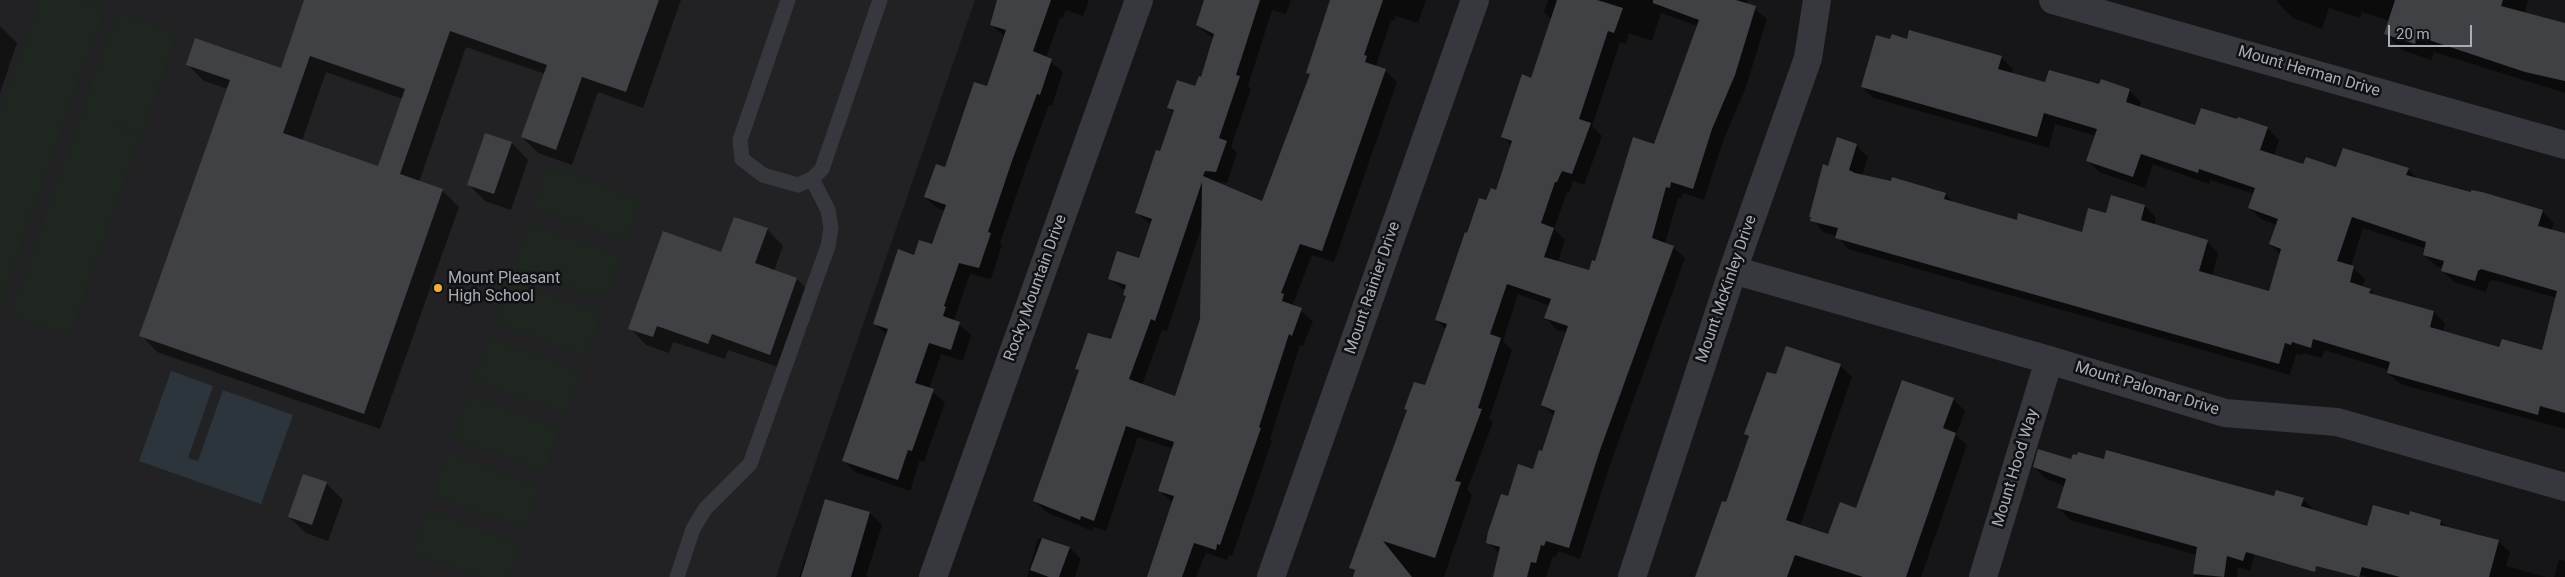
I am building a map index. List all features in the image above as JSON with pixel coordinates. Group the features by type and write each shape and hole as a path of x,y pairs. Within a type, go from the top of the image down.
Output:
{"street":[{"name":"Rocky Mountain Drive","path":"934,577 1139,0"},
{"name":"Mount Rainier Drive","path":"1271,577 1475,0"},
{"name":"Mount McKinley Drive","path":"1632,577 1733,270 1808,58 1817,0"},
{"name":"Mount Herman Drive","path":"2053,0 2565,145"},
{"name":"Mount Palomar Drive","path":"1733,270 2049,360 2225,413 2337,422 2565,487"},
{"name":"Mount Hood Way","path":"1983,577 2049,360"}],"lane":[{"path":"788,0 740,140 742,159 763,175 798,185 812,179 822,169 880,0"},
{"path":"677,577 694,529 705,509 750,464 828,246 831,228 828,210 812,179"}],"shaded area":[{"name":"Mount Pleasant High School","path":"0,0 975,0 776,577 0,577"},
{"path":"39,0 85,0 105,7 0,304 0,111"},
{"path":"117,12 177,33 142,133 112,123 141,134 70,335 10,315"},
{"path":"548,165 641,199 626,241 532,208"},
{"path":"528,223 621,256 606,299 513,266"},
{"path":"509,280 601,313 586,356 493,323"},
{"path":"489,337 581,371 567,413 473,381"},
{"path":"171,371 213,386 188,458 198,461 223,390 293,415 261,504 139,461"},
{"path":"467,395 560,428 545,471 452,438"},
{"path":"448,452 540,486 526,528 432,496"},
{"path":"428,509 520,543 509,577 482,577 412,553"}],"building":[{"path":"304,0 659,0 626,92 582,77 556,150 521,137 547,65 450,31 400,174 443,189 364,414 139,336 230,80 186,65 195,38 281,68","holes":["310,56 405,89 378,166 283,133"]},
{"path":"997,0 1051,0 1033,51 1052,59 1040,95 1037,94 1013,158 988,232 991,233 979,268 959,263 944,306 946,307 943,316 960,322 951,350 929,343 915,383 934,389 912,451 908,450 898,480 842,461 888,329 873,324 898,249 914,255 919,240 932,244 946,205 924,197 936,164 945,167 974,82 987,86 1006,30 990,25"},
{"path":"1204,0 1260,0 1236,75 1240,76 1219,138 1227,141 1216,172 1205,171 1203,176 1262,201 1310,74 1306,73 1330,0 1383,0 1364,55 1367,56 1365,62 1386,69 1322,251 1300,244 1281,293 1284,294 1282,301 1302,308 1292,336 1289,334 1259,427 1261,428 1220,545 1217,544 1216,550 1194,543 1182,577 1147,577 1174,496 1158,491 1174,442 1126,426 1094,521 1081,516 1080,520 1033,501 1079,370 1075,369 1088,333 1111,339 1126,296 1123,295 1126,285 1108,279 1117,251 1139,258 1152,219 1135,213 1156,150 1160,151 1174,110 1167,108 1177,80 1195,86 1199,76 1201,77 1214,34 1196,25","holes":["1202,182 1200,319 1175,396 1129,379 1151,319 1155,321"]},
{"path":"1557,0 1597,0 1623,8 1614,33 1608,31 1579,119 1591,123 1572,174 1562,171 1557,182 1555,182 1541,223 1554,228 1544,257 1589,270 1592,260 1595,261 1633,137 1654,144 1699,20 1653,3 1653,0 1736,0 1756,6 1735,75 1712,129 1693,189 1671,182 1670,188 1666,187 1652,238 1674,246 1599,453 1569,548 1546,541 1544,546 1541,545 1536,563 1531,562 1527,577 1493,577 1500,547 1486,543 1488,532 1501,494 1508,496 1518,464 1533,469 1539,450 1542,451 1555,411 1541,405 1568,326 1544,318 1551,299 1507,284 1490,334 1501,338 1478,408 1482,409 1455,481 1461,482 1435,558 1383,541 1412,577 1353,577 1355,570 1349,568 1407,410 1404,409 1414,382 1425,385 1447,324 1435,320 1465,232 1467,233 1479,198 1486,200 1491,188 1496,190 1512,141 1501,137 1522,74 1531,78"},
{"path":"2395,0 2503,0 2501,6 2565,23 2565,81 2525,72 2417,36 2415,44 2384,34"},
{"path":"1909,30 2002,56 1998,69 2045,82 2049,70 2099,84 2101,79 2130,89 2126,102 2195,125 2201,108 2237,119 2238,117 2268,127 2260,150 2303,164 2306,157 2336,167 2343,148 2409,168 2406,175 2471,192 2471,190 2482,192 2543,210 2538,226 2565,233 2565,413 2540,406 2538,415 2387,373 2390,362 2313,339 2311,348 2292,342 2291,345 2285,343 2279,364 1835,238 1838,228 1810,221 1811,217 1809,217 1823,164 1828,166 1837,137 1857,144 1849,170 1855,173 1891,181 1892,177 1946,193 1944,199 2017,220 2018,213 2082,232 2088,208 2106,213 2111,195 2145,205 2141,220 2208,240 2199,271 2269,291 2281,249 2269,244 2278,219 2248,208 2255,188 2199,169 2198,173 2141,154 2133,177 2086,161 2097,129 2044,113 2037,137 1861,87 1876,35 1890,39 1892,34 1907,39","holes":["2352,217 2426,242 2423,255 2444,261 2441,271 2475,281 2478,271 2481,269 2557,291 2542,350 2502,339 2499,347 2430,327 2434,311 2369,293 2371,289 2350,282 2354,266 2337,261"]},
{"path":"485,133 512,142 494,194 467,185"},
{"path":"734,217 768,228 755,263 797,278 770,355 712,334 708,344 657,326 653,337 628,329 663,231 721,252"},
{"path":"1786,346 1841,364 1786,520 1828,534 1840,502 1856,508 1902,380 1954,398 1943,428 1956,433 1906,577 1863,577 1795,555 1787,577 1695,577 1722,501 1726,502 1749,436 1744,434 1767,372 1776,374"},
{"path":"2038,449 2071,459 2073,454 2077,455 2078,452 2104,459 2106,450 2274,496 2276,490 2304,498 2301,506 2367,526 2373,505 2409,515 2410,511 2441,520 2440,525 2499,540 2489,577 2400,577 2362,567 2359,577 2316,566 2315,572 2246,552 2243,561 2227,556 2224,577 2193,574 2197,547 2057,508 2066,479 2033,467"},
{"path":"303,474 327,482 312,525 288,517"},
{"path":"825,499 870,512 851,577 801,577"},
{"path":"1042,538 1070,547 1059,577 1049,577 1030,570"}],"place":[{"name":"Mount Pleasant High School","path":"438,288"}]}
